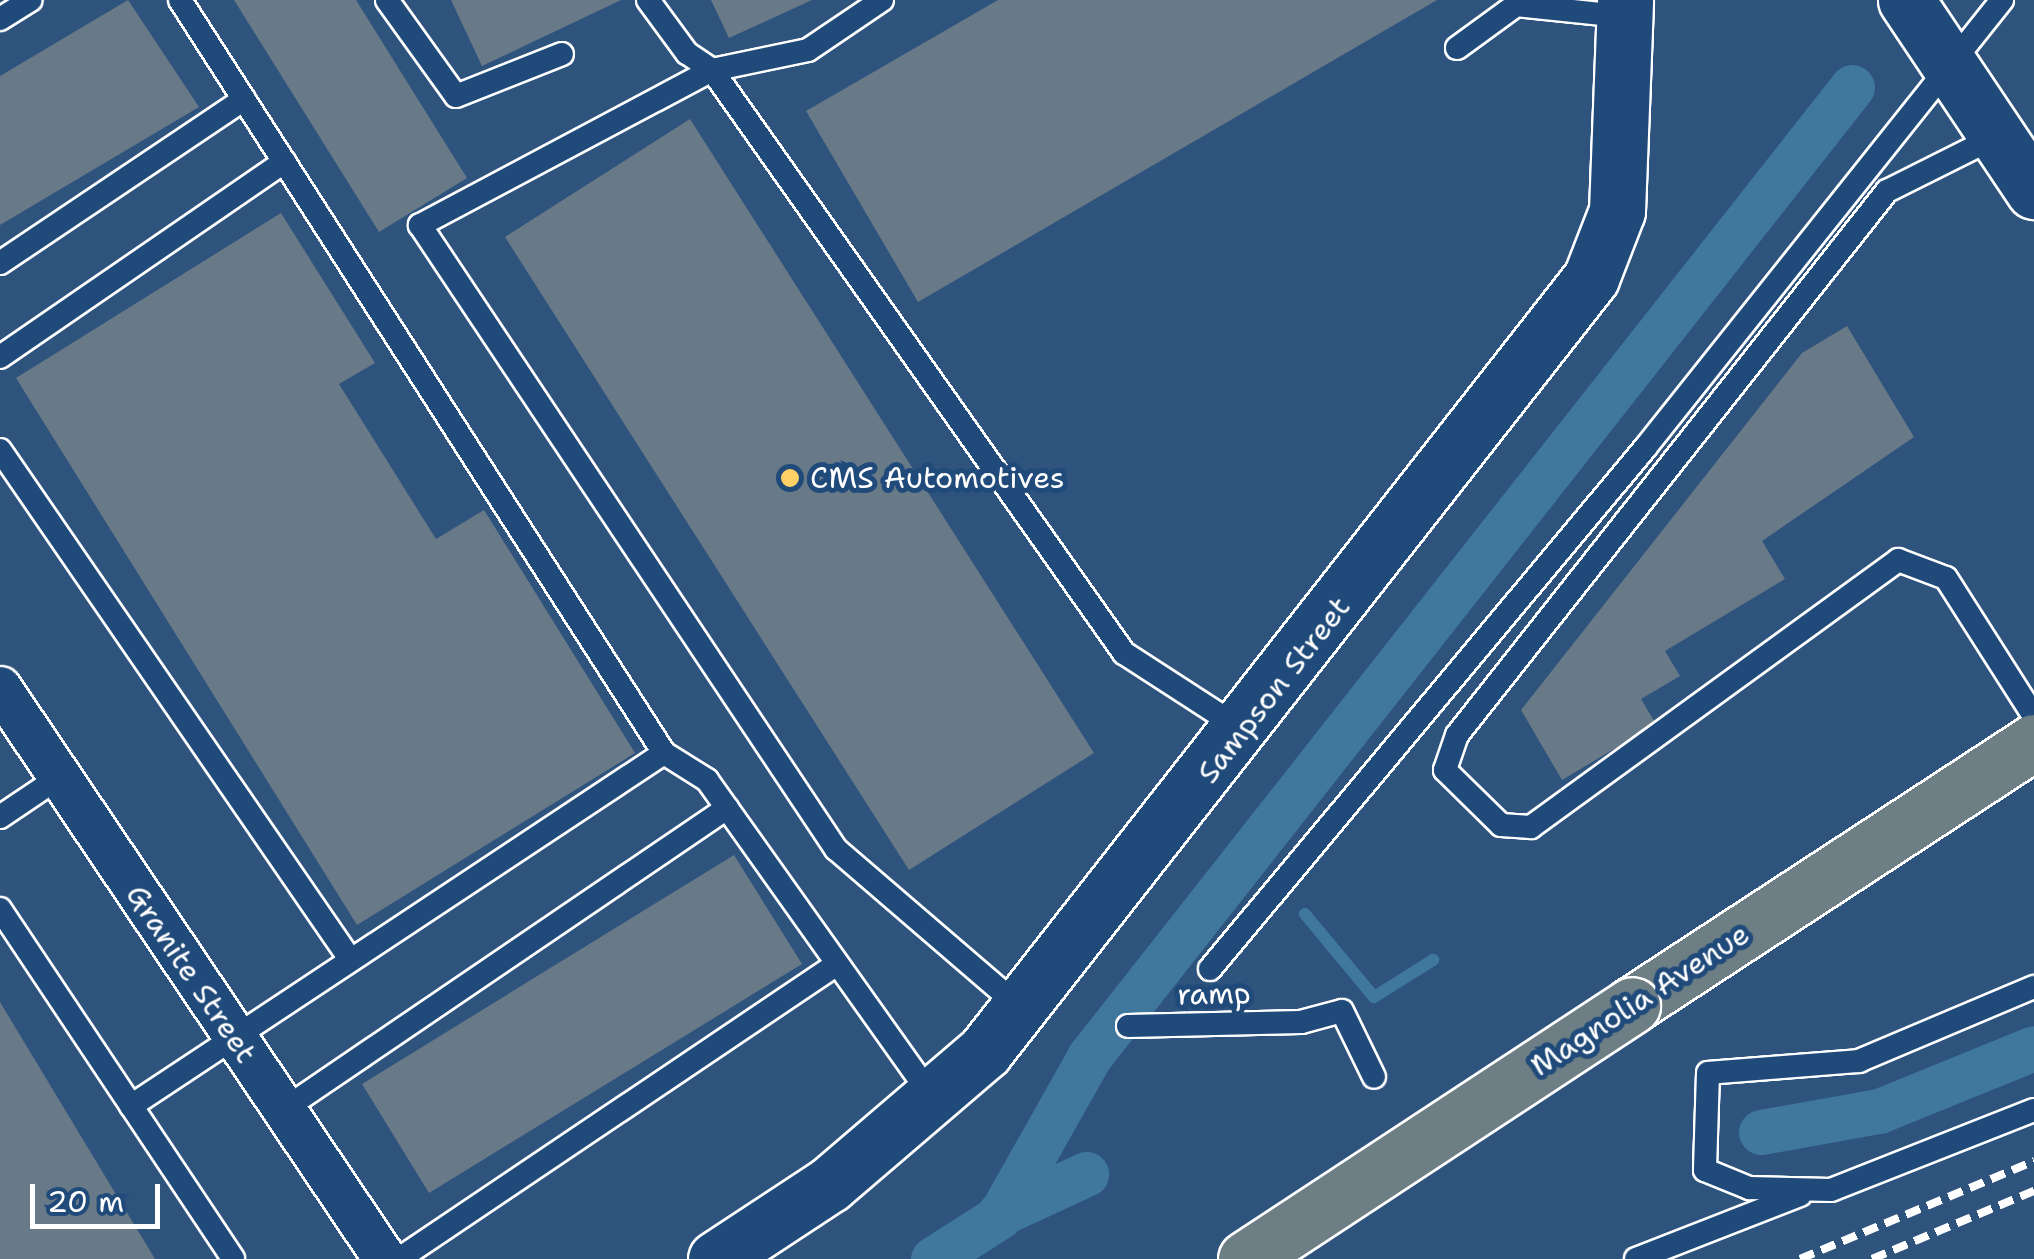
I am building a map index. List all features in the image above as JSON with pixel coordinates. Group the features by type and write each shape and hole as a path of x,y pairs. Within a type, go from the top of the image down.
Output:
{"main road":[{"name":"Magnolia Avenue","path":"1246,1259 2034,742"}],"street":[{"path":"1906,0 1953,70 2011,136 2034,191"},
{"name":"Sampson Street","path":"716,1259 830,1184 932,1097 1021,1008 1243,730 1591,278 1617,211 1623,8"},
{"name":"Granite Street","path":"0,688 384,1259"}],"lane":[{"path":"0,19 31,0"},
{"path":"180,0 664,753 707,780 932,1097"},
{"path":"387,0 456,96 562,54"},
{"path":"648,0 687,53 712,70 1124,654 1243,730"},
{"path":"882,0 808,50 712,70 420,225 836,849 1021,1008"},
{"path":"1210,968 1953,70 2002,0"},
{"path":"1457,48 1516,5 1623,8"},
{"path":"0,263 244,99"},
{"path":"2011,136 1887,191 1457,734 1444,770 1502,825 1531,827 1898,560 1946,578 2034,716"},
{"path":"0,356 284,162"},
{"path":"0,450 350,959"},
{"path":"131,1106 664,753"},
{"path":"0,817 58,778"},
{"path":"283,1110 727,808"},
{"path":"0,910 233,1259"},
{"path":"399,1259 838,964"},
{"path":"1818,1190 1749,1188 1705,1170 1708,1073 1859,1061 2034,986"},
{"name":"ramp","path":"1128,1026 1302,1022 1342,1011 1374,1077"},
{"path":"1636,1259 1720,1219 1818,1190 2034,1110"}],"building":[{"path":"128,0 199,107 0,225 0,76"},
{"path":"234,0 356,0 467,178 379,232"},
{"path":"451,0 621,0 482,66"},
{"path":"711,0 812,0 729,38"},
{"path":"998,0 1437,0 918,302 806,111"},
{"path":"690,119 1094,753 909,870 505,237"},
{"path":"281,213 375,363 339,384 436,539 484,510 635,753 357,925 16,378"},
{"path":"1847,326 1914,437 1762,541 1785,579 1665,651 1680,676 1641,699 1656,724 1562,780 1521,710 1802,353"},
{"path":"734,855 802,964 429,1193 362,1084"},
{"path":"0,1002 155,1259 0,1259"}],"waterway":[{"path":"933,1259 999,1217 1089,1057 1852,87"},
{"path":"1239,867 1254,872"},
{"path":"1305,914 1374,997 1433,960"},
{"path":"1761,1132 1879,1111 2034,1048"},
{"path":"999,1214 1086,1174"}],"railway":[{"path":"1800,1259 2034,1161"},
{"path":"1872,1259 2034,1191"}],"place":[{"name":"CMS Automotives","path":"790,478"}]}
